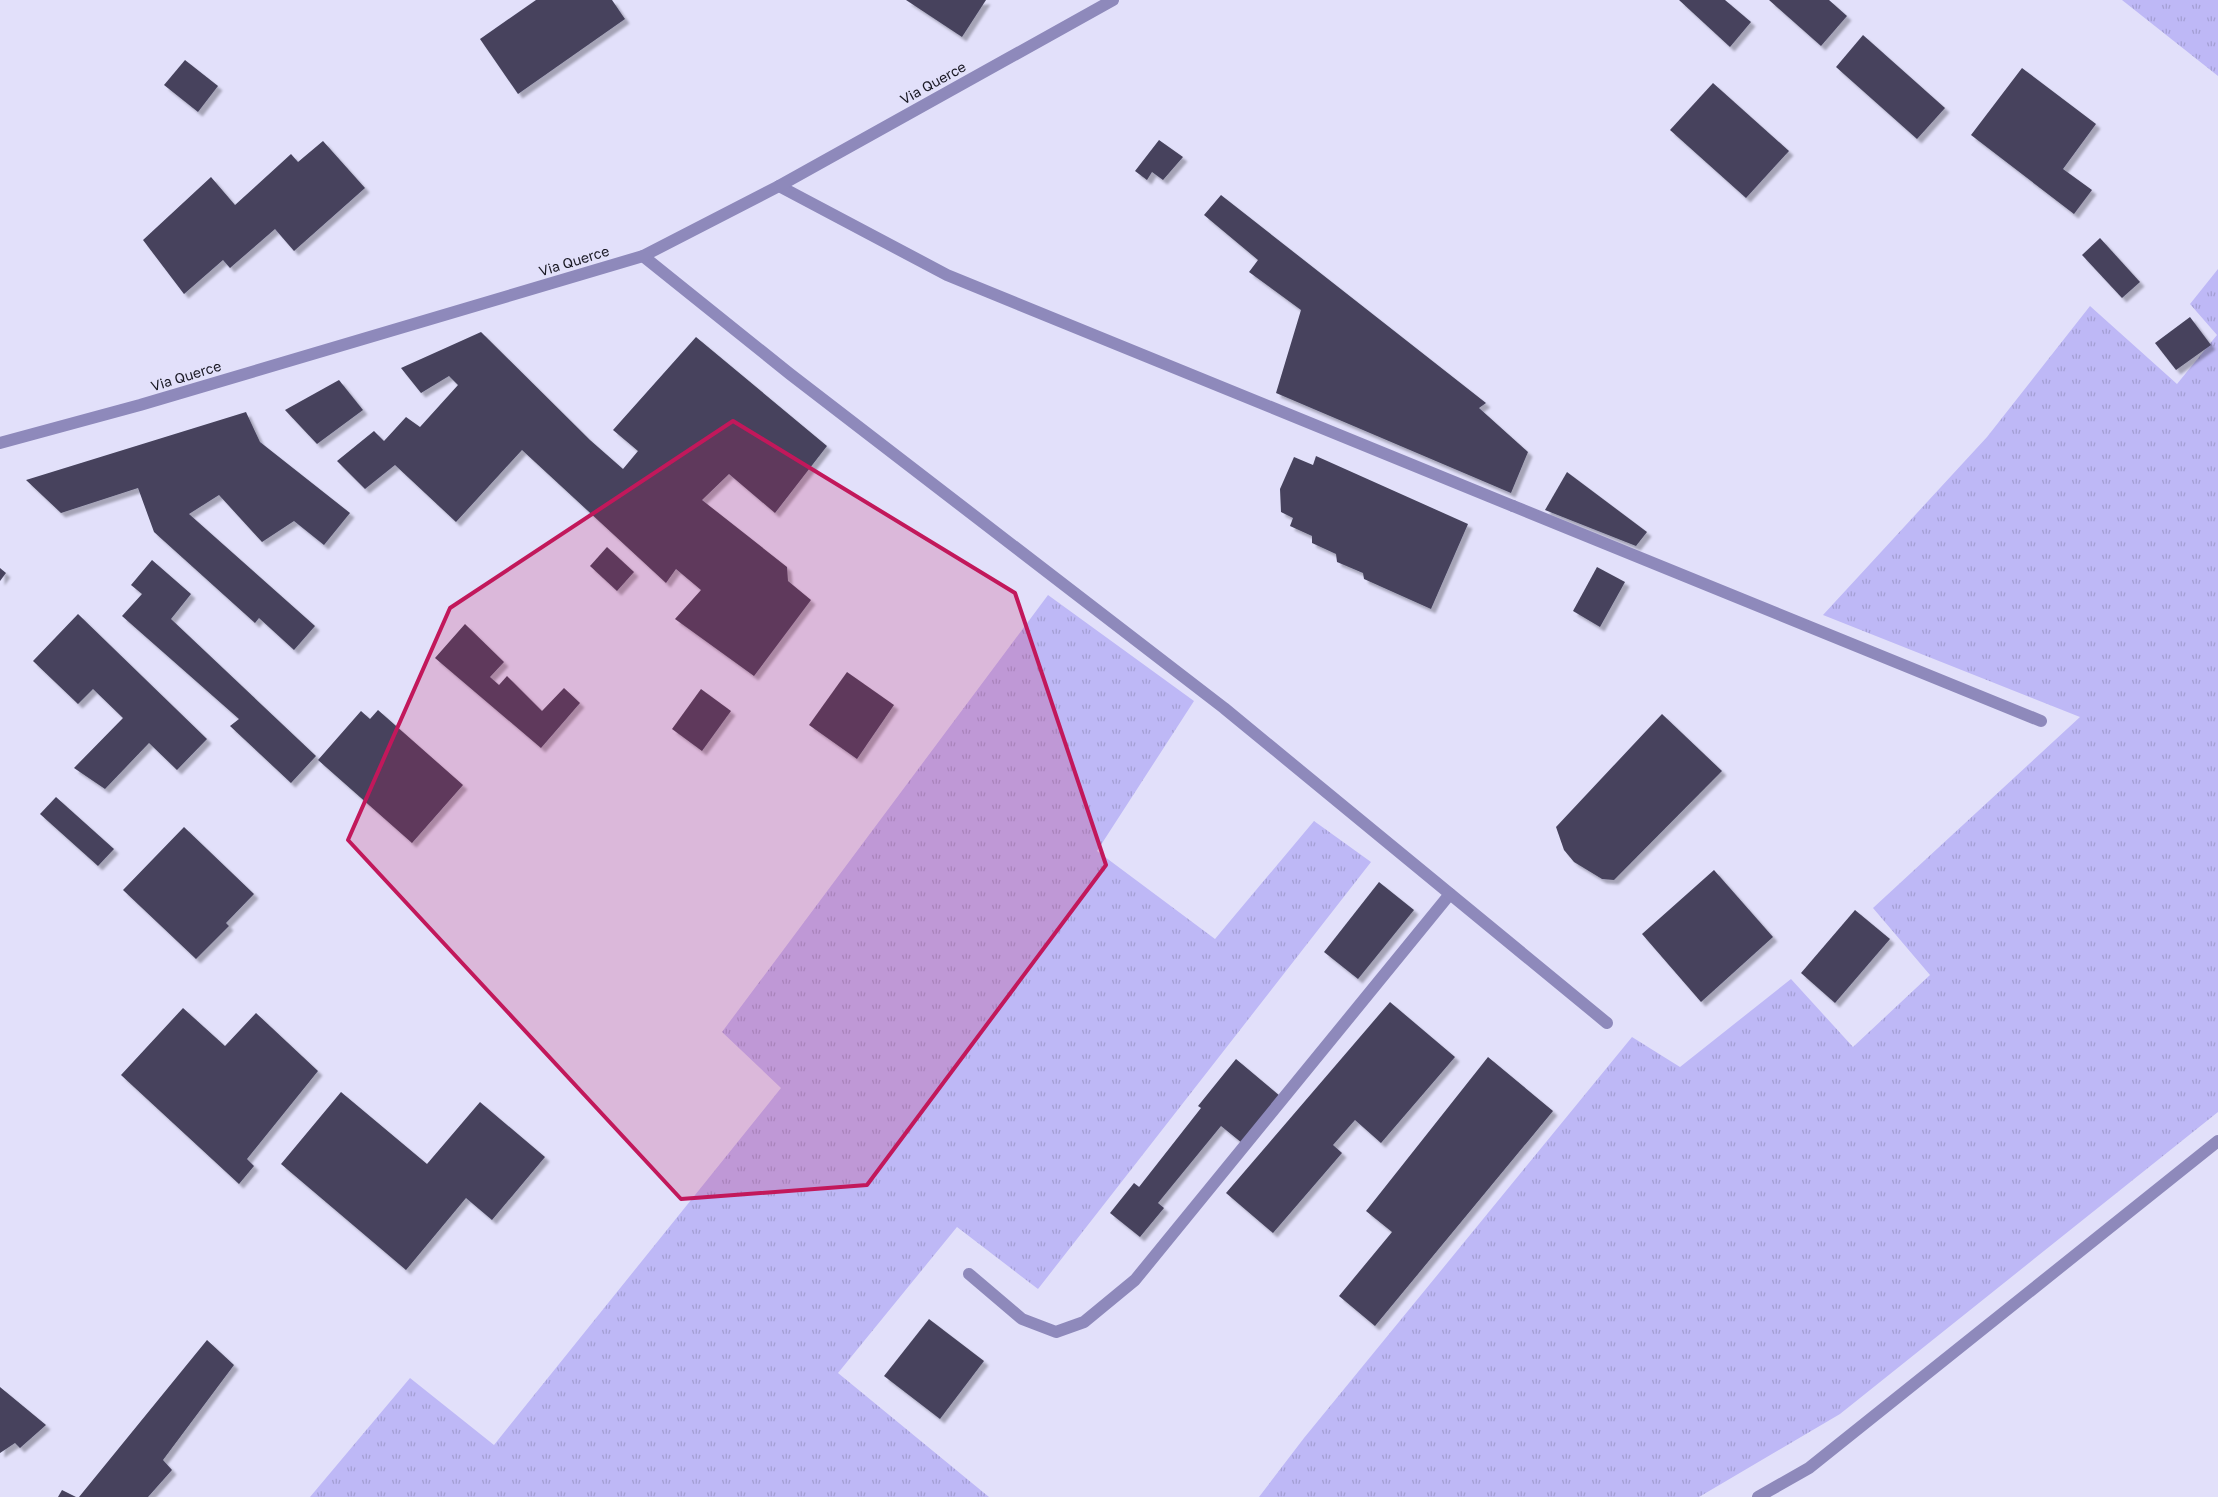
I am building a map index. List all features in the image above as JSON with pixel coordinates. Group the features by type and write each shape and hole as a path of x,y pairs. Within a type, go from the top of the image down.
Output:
{"street":[{"name":"Via Querce","path":"0,443 150,402 643,256 779,186 1113,0"},
{"path":"779,186 947,276 2041,721"},
{"path":"643,256 790,374 1224,708 1607,1023"},
{"path":"969,1274 1022,1319 1056,1332 1084,1322 1134,1280 1450,894"},
{"path":"1758,1497 1809,1468 2218,1141"}],"highlighted area":[{"path":"733,421 1015,593 1106,865 867,1185 681,1199 348,840 450,608"}],"green space":[{"path":"2122,0 2218,0 2218,76"},
{"path":"2218,269 2218,1112 1840,1414 1699,1497 1259,1497 1304,1438 1632,1037 1680,1067 1791,979 1853,1047 1930,975 1873,908 2080,717 1823,615 1987,437 2090,306 2177,384 2217,335 2190,304"},
{"path":"1048,595 1194,701 1097,851 1215,939 1314,821 1371,862 1038,1289 957,1227 838,1373 989,1497 310,1497 410,1378 494,1445 781,1088 722,1032"}],"building":[{"path":"536,0 612,0 625,19 518,94 480,39"},
{"path":"906,0 986,0 962,37"},
{"path":"1679,0 1725,0 1751,22 1730,47"},
{"path":"1769,0 1829,0 1847,16 1821,46"},
{"path":"1863,35 1945,108 1917,139 1836,67"},
{"path":"185,60 218,86 198,112 164,85"},
{"path":"2022,68 2096,124 2063,169 2092,190 2074,214 1971,135"},
{"path":"1713,83 1789,151 1746,198 1670,130"},
{"path":"1159,140 1183,157 1163,180 1152,172 1147,180 1135,171"},
{"path":"323,141 365,188 294,251 275,229 230,268 223,260 184,294 143,240 211,177 235,205 291,154 298,162"},
{"path":"1221,195 1486,403 1479,408 1528,452 1511,493 1276,393 1301,310 1249,272 1258,260 1204,215"},
{"path":"2100,238 2140,282 2122,298 2082,255"},
{"path":"2190,317 2211,345 2176,370 2155,343"},
{"path":"481,332 590,440 623,469 638,451 613,430 696,337 827,446 775,513 729,474 702,500 787,567 788,581 811,600 754,676 675,619 701,590 676,569 666,583 522,450 456,522 395,465 365,489 337,461 374,431 384,441 406,417 420,427 458,385 449,376 421,393 401,368"},
{"path":"339,380 363,410 317,444 285,410"},
{"path":"246,412 260,442 350,513 324,545 294,521 262,542 219,495 189,514 315,626 294,650 259,618 255,623 154,532 138,488 61,513 26,480"},
{"path":"1316,456 1468,524 1431,609 1364,579 1363,573 1337,562 1336,554 1312,543 1312,536 1290,526 1293,518 1281,512 1280,489 1294,457 1313,465"},
{"path":"1567,472 1647,532 1636,546 1545,510"},
{"path":"607,547 634,572 617,591 590,566"},
{"path":"152,560 191,594 171,619 316,756 291,783 230,726 239,719 122,616 142,594 131,585"},
{"path":"1597,567 1625,582 1600,627 1573,611"},
{"path":"0,568 6,573 0,581"},
{"path":"78,614 207,739 177,770 149,743 105,789 74,768 123,718 93,689 78,704 33,661"},
{"path":"465,624 504,662 490,677 499,685 507,676 542,711 564,688 580,703 541,748 435,658"},
{"path":"847,672 894,705 857,759 809,725"},
{"path":"701,689 731,711 702,751 672,729"},
{"path":"378,710 463,785 412,843 318,760 361,711 370,719"},
{"path":"1662,714 1722,771 1614,880 1602,879 1574,862 1564,850 1556,827"},
{"path":"56,797 114,849 98,866 40,814"},
{"path":"184,827 254,894 226,923 229,926 196,959 123,890"},
{"path":"1714,870 1773,937 1701,1002 1642,934"},
{"path":"1379,882 1414,910 1358,979 1324,952"},
{"path":"1855,910 1890,939 1835,1003 1801,973"},
{"path":"1390,1002 1455,1057 1381,1143 1355,1120 1333,1145 1342,1153 1273,1233 1226,1193"},
{"path":"183,1008 225,1046 256,1013 318,1071 247,1159 254,1166 239,1184 121,1075"},
{"path":"1488,1057 1553,1111 1375,1326 1339,1296 1392,1232 1366,1211"},
{"path":"1236,1059 1280,1096 1242,1143 1221,1126 1158,1203 1164,1208 1140,1237 1110,1213 1134,1183 1139,1187 1201,1108 1198,1106"},
{"path":"341,1092 427,1164 480,1102 545,1157 492,1220 466,1198 406,1270 281,1164"},
{"path":"929,1319 984,1361 940,1419 884,1376"},
{"path":"207,1340 234,1365 163,1460 172,1470 148,1497 79,1497"},
{"path":"0,1387 46,1425 20,1448 15,1443 0,1453"},
{"path":"62,1490 76,1497 58,1497"}]}
